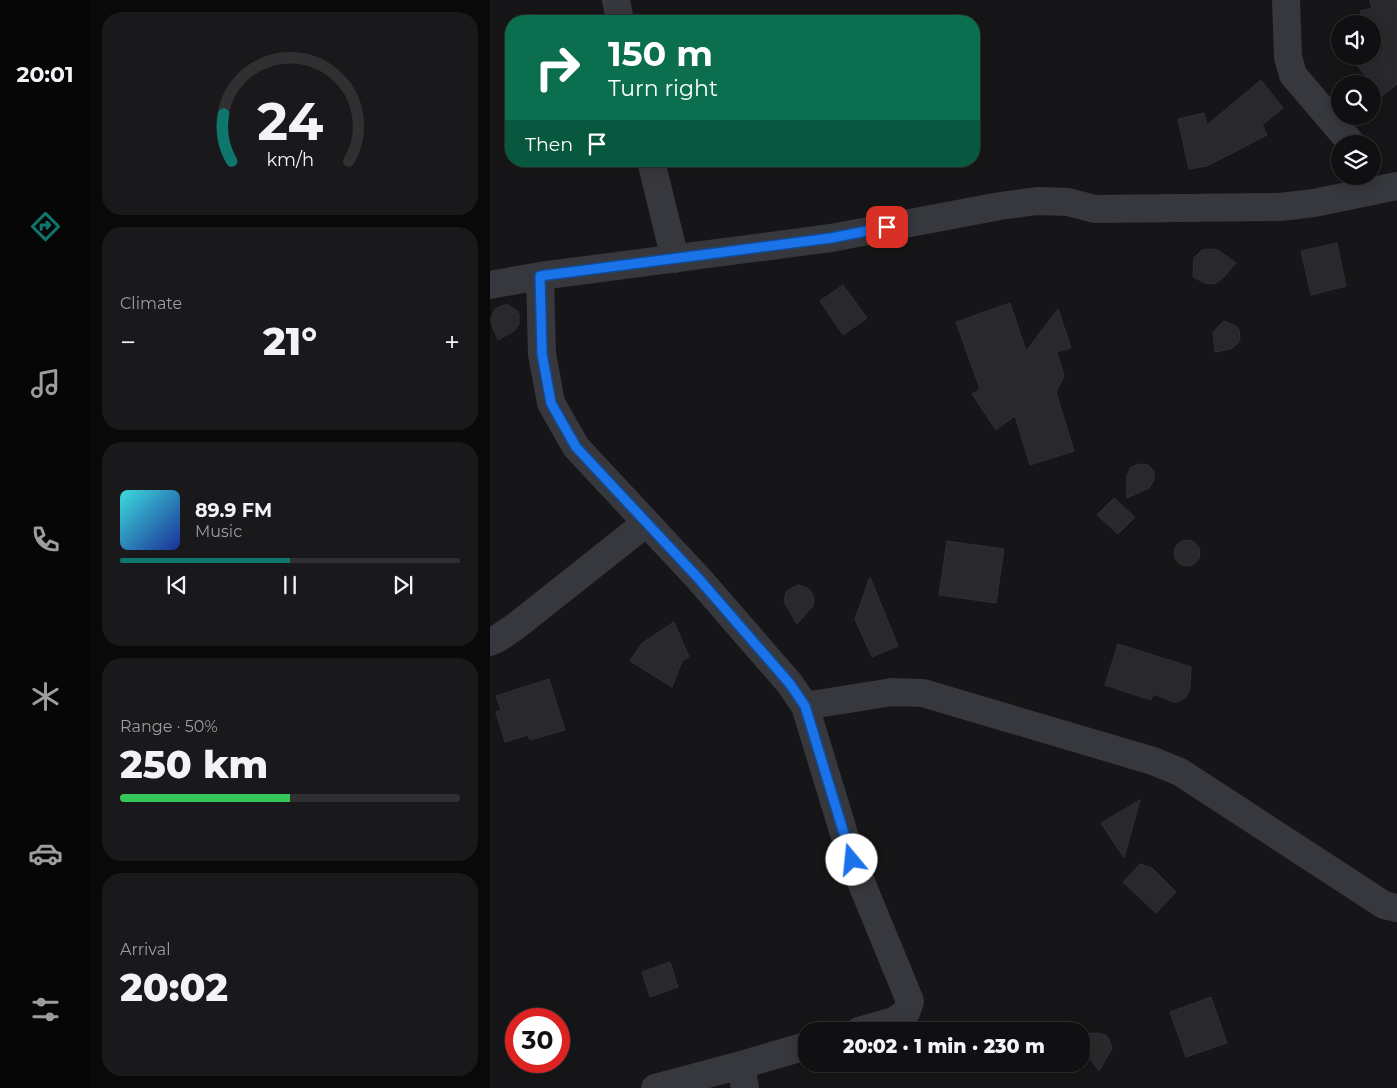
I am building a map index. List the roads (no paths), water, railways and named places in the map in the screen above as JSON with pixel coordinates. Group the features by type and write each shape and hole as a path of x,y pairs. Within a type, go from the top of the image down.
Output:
{"street":[{"path":"616,0 619,15"},
{"path":"1286,0 1288,58 1293,75 1344,135"},
{"path":"652,167 674,259"},
{"path":"490,285 540,276 831,238 1000,206 1038,201 1068,202 1095,209 1280,207 1314,203 1386,180"},
{"path":"540,276 542,354 551,403 576,447 699,579 790,684 805,706 852,860 910,1001 906,1013 890,1022"},
{"path":"490,642 497,640 516,626 646,523"},
{"path":"805,706 892,692 923,693 1153,761 1180,772 1384,905 1397,908"},
{"path":"655,1088 743,1076 798,1050"}]}
